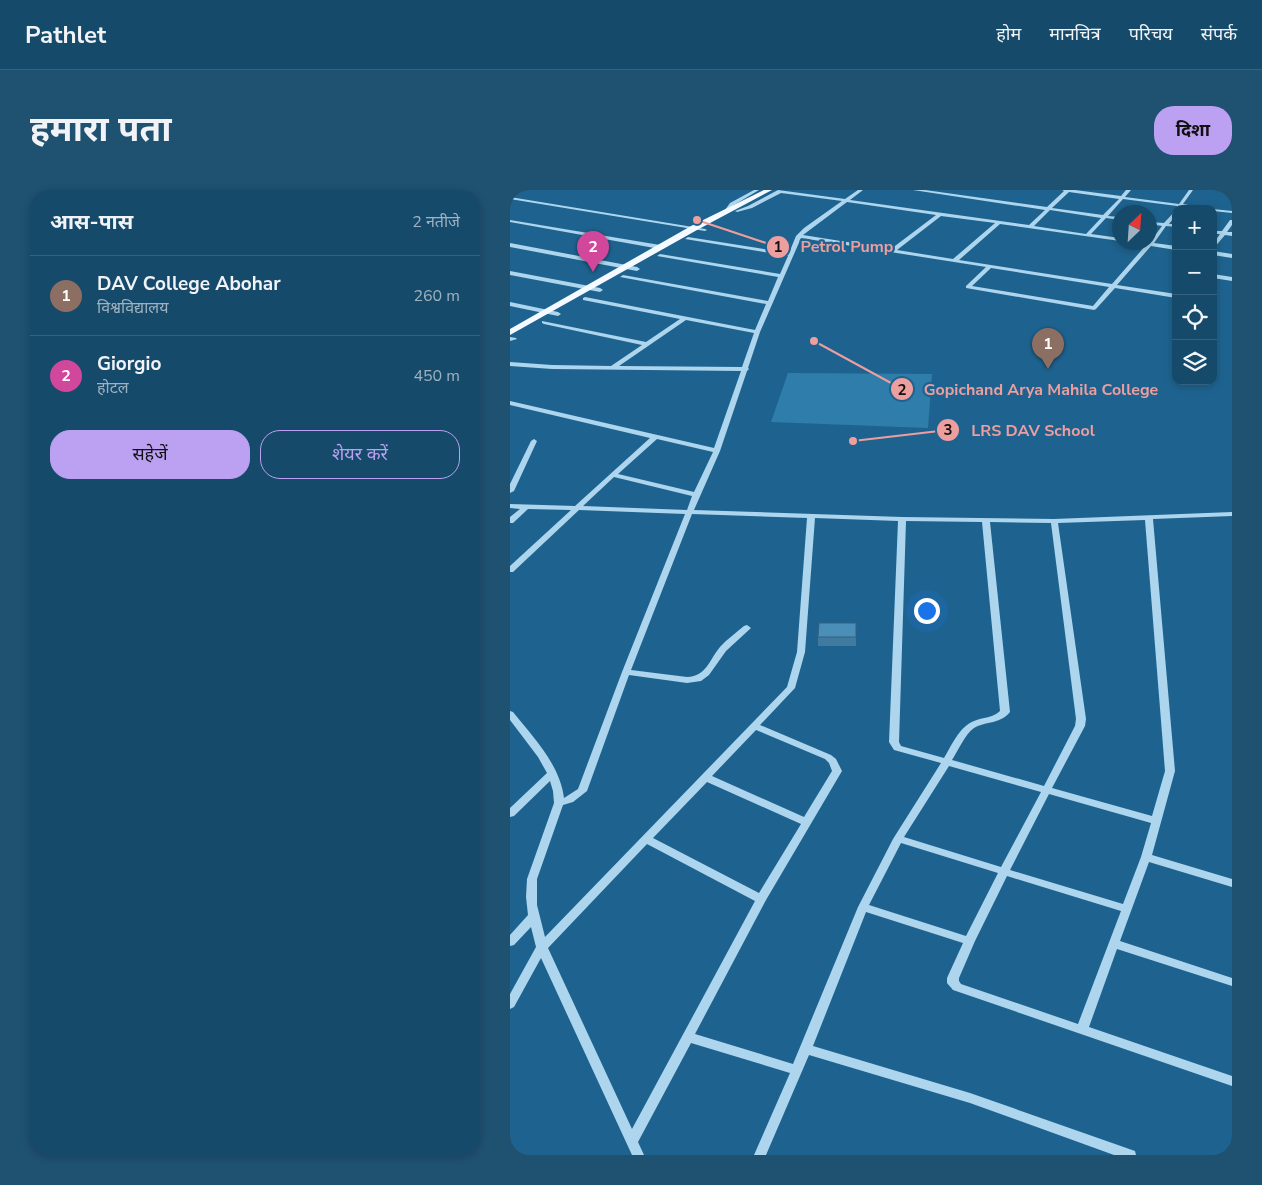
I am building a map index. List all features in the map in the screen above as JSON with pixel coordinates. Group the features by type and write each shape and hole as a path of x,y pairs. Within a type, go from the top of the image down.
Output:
{"main road":[{"path":"511,338 546,311 694,228 769,190"},
{"path":"511,338 544,322 737,212 746,206 747,202"}],"street":[{"path":"728,210 732,204 757,190"},
{"path":"737,212 781,190 1112,239"},
{"path":"559,804 570,800 582,791 626,672 689,512 717,451 768,303 799,236 861,190"},
{"path":"914,190 1112,218"},
{"path":"1030,227 1066,190 1122,197 1172,207"},
{"path":"1087,236 1129,190"},
{"path":"1180,205 1191,190"},
{"path":"510,198 705,230"},
{"path":"1217,210 1232,212"},
{"path":"892,252 940,214"},
{"path":"1157,236 1172,216"},
{"path":"510,221 660,247"},
{"path":"1217,243 1232,221"},
{"path":"954,261 998,223"},
{"path":"1157,224 1172,226"},
{"path":"1217,232 1232,234"},
{"path":"799,236 1172,295"},
{"path":"688,239 790,256"},
{"path":"510,245 638,269"},
{"path":"1157,245 1172,247"},
{"path":"989,267 967,286 1091,308 1097,307 1145,250"},
{"path":"1217,254 1232,256"},
{"path":"660,256 781,276"},
{"path":"510,273 600,290"},
{"path":"623,277 768,303"},
{"path":"1217,277 1232,279"},
{"path":"585,299 757,332"},
{"path":"510,304 558,314"},
{"path":"612,368 685,318"},
{"path":"544,322 648,344"},
{"path":"510,364 612,368 746,369"},
{"path":"510,403 717,451"},
{"path":"510,570 656,436"},
{"path":"510,491 534,441"},
{"path":"613,475 696,495"},
{"path":"510,506 902,519 1054,521 1232,514"},
{"path":"510,522 526,507"},
{"path":"510,1004 542,947 788,693 794,683 801,652 810,516"},
{"path":"1082,1030 1146,857 1169,780 1171,763 1149,518"},
{"path":"902,519 894,745 901,751 1046,789 1157,821"},
{"path":"760,1155 797,1070 863,907 898,839 944,763 974,723 999,718 1005,712 986,520"},
{"path":"1054,521 1081,719 1078,733 1046,789 969,941 953,978 953,984 957,987 1232,1081"},
{"path":"626,672 687,680 698,679 706,672 728,644 748,628"},
{"path":"511,719 553,773 558,788 559,804 532,879 530,890 533,917 542,947 638,1155"},
{"path":"632,1142 761,899 837,771 834,761 828,757 754,726"},
{"path":"510,814 553,773"},
{"path":"705,777 806,822"},
{"path":"646,839 761,899"},
{"path":"898,839 1127,910"},
{"path":"1146,857 1232,883"},
{"path":"863,907 969,941"},
{"path":"510,942 533,917"},
{"path":"1115,944 1232,982"},
{"path":"688,1037 797,1070"},
{"path":"805,1048 970,1098 1130,1155"}],"shaded area":[{"path":"788,373 932,374 928,428 771,422"}],"building":[{"path":"819,623 856,623 856,637 818,637"}],"place":[{"name":"Petrol Pump","path":"697,220"},
{"name":"Giorgio","path":"593,272"},
{"name":"Gopichand Arya Mahila College","path":"814,341"},
{"name":"DAV College Abohar","path":"1048,369"},
{"name":"LRS DAV School","path":"853,441"}]}
